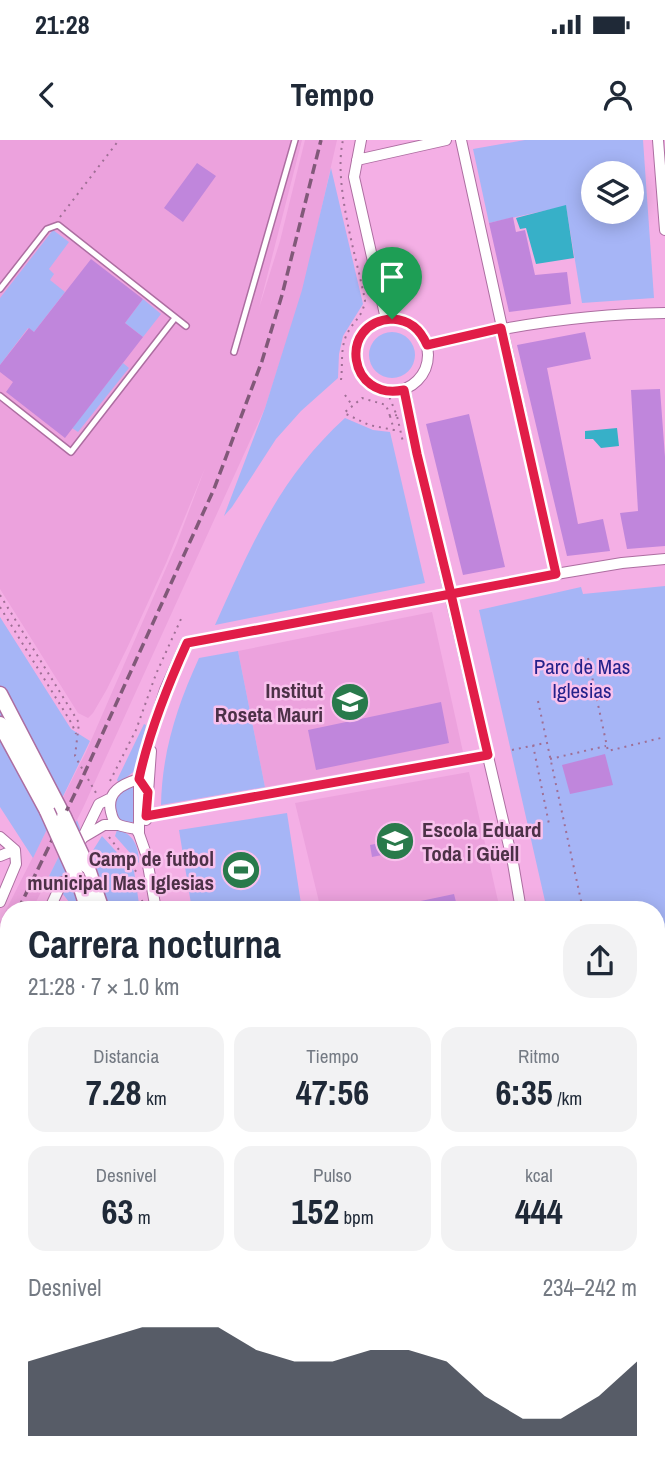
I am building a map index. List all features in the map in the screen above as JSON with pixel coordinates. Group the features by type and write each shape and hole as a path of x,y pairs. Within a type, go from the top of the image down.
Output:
{"main road":[{"path":"0,694 55,798 87,866 99,901"},
{"path":"0,724 47,811 85,901"}],"street":[{"path":"361,140 354,177 386,319"},
{"path":"357,160 446,140"},
{"path":"461,140 556,574"},
{"path":"658,140 665,230"},
{"path":"427,345 501,328 578,318 665,313"},
{"path":"386,319 400,319 410,323 418,329 427,345 428,360 423,374 404,390 387,391 375,387 364,378 357,365 356,348 363,333 377,322 386,319"},
{"path":"404,390 519,901"},
{"path":"139,834 139,779 146,750 165,690 187,643 556,574 665,559"},
{"path":"145,854 152,733"},
{"path":"146,816 488,755"},
{"path":"139,779 106,795 82,839 104,825 136,829 145,854 154,901"},
{"path":"139,779 148,792"},
{"path":"106,795 112,818 118,825"},
{"path":"0,836 15,850 16,864 0,901"},
{"path":"0,856 15,850"},
{"path":"53,901 62,881"}],"lane":[{"path":"234,352 295,140"},
{"path":"0,289 43,233 53,225 61,226 186,327"},
{"path":"0,396 71,452 175,318"}],"path":[{"path":"53,225 119,140"},
{"path":"341,380 346,336 363,313 365,300 340,180 343,140"},
{"path":"345,395 353,406"},
{"path":"362,398 387,405 390,416 394,430 369,425 344,413 362,398"},
{"path":"390,416 409,414"},
{"path":"0,595 79,723 75,756 95,787"},
{"path":"0,607 77,735"},
{"path":"106,795 136,730 156,674 181,619"},
{"path":"588,658 608,751 665,737"},
{"path":"538,701 581,901"},
{"path":"512,750 547,742"},
{"path":"533,745 549,824"},
{"path":"550,759 607,746"},
{"path":"106,835 135,867 139,878"}],"shaded area":[{"path":"0,140 302,140 259,308 280,241 305,140 337,140 303,290 265,408 83,808 36,901 11,901 86,752 177,543 205,468 129,644 107,689 88,718 78,713 0,589"},
{"path":"566,205 574,258 536,264 526,228 520,229 516,218"},
{"path":"617,428 619,446 601,448 593,439 585,439 585,431"},
{"name":"Institut Roseta Mauri","path":"432,612 463,752 265,787 238,651"},
{"name":"Escola Eduard Toda i Güell","path":"469,772 498,901 319,901 295,803"}],"green space":[{"path":"525,140 643,140 654,298 582,303 566,206 489,223 473,149"},
{"path":"331,168 363,304 343,336 338,378 301,411 276,439 224,516 265,408 302,290"},
{"path":"53,230 69,242 49,269 54,274 50,280 65,292 34,332 28,328 0,365 0,298"},
{"path":"143,299 161,314 143,337 125,323"},
{"path":"392,332 408,339 415,355 408,371 392,378 376,371 369,355 376,339"},
{"path":"123,363 129,368 78,432 72,428"},
{"path":"345,418 373,430 390,432 425,583 215,625 241,568 284,489 322,441"},
{"name":"Parc de Mas Iglesias","path":"665,586 665,901 545,901 479,610 581,587 583,594"},
{"path":"0,617 71,729 90,741 33,858 0,807"},
{"path":"238,651 265,787 161,805 164,766 172,730 199,658"},
{"path":"144,724 146,725 136,770 119,783 117,780"},
{"path":"134,785 135,822 123,822 115,814 114,802 124,790"},
{"name":"Camp de futbol municipal Mas Iglesias","path":"287,813 301,901 191,901 179,830"},
{"path":"77,820 90,855 102,836 134,871 139,901 68,901 49,876"},
{"path":"117,830 128,834 134,842 139,863 115,836"}],"building":[{"path":"197,163 216,176 183,222 164,208"},
{"path":"513,217 516,232 525,230 535,275 567,272 571,304 509,312 489,223"},
{"path":"91,259 143,299 125,323 143,337 65,438 6,392 13,382 0,372 0,365 29,328 34,332"},
{"path":"585,332 591,359 547,368 578,524 603,519 610,551 567,556 517,345"},
{"path":"660,389 665,457 665,546 627,549 620,513 638,511 631,390"},
{"path":"469,414 505,567 463,575 426,424"},
{"path":"441,702 449,743 316,770 308,730"},
{"path":"605,754 613,785 570,794 562,765"},
{"path":"410,837 413,849 372,857 370,845"},
{"path":"454,894 456,901 421,901"}],"railway":[{"path":"22,901 80,783 214,489 262,361 282,295 321,140"}],"place":[{"name":"Institut Roseta Mauri","path":"350,702"},
{"name":"Escola Eduard Toda i Güell","path":"395,841"},
{"name":"Camp de futbol municipal Mas Iglesias","path":"241,870"}],"route":[{"path":"392,319 377,322 363,333 356,348 357,365 364,378 375,387 387,391 404,390 451,594 187,643 165,690 139,779 148,792 146,816 488,755 451,594 556,574 501,328 427,345 418,329 410,323 392,319"}]}
